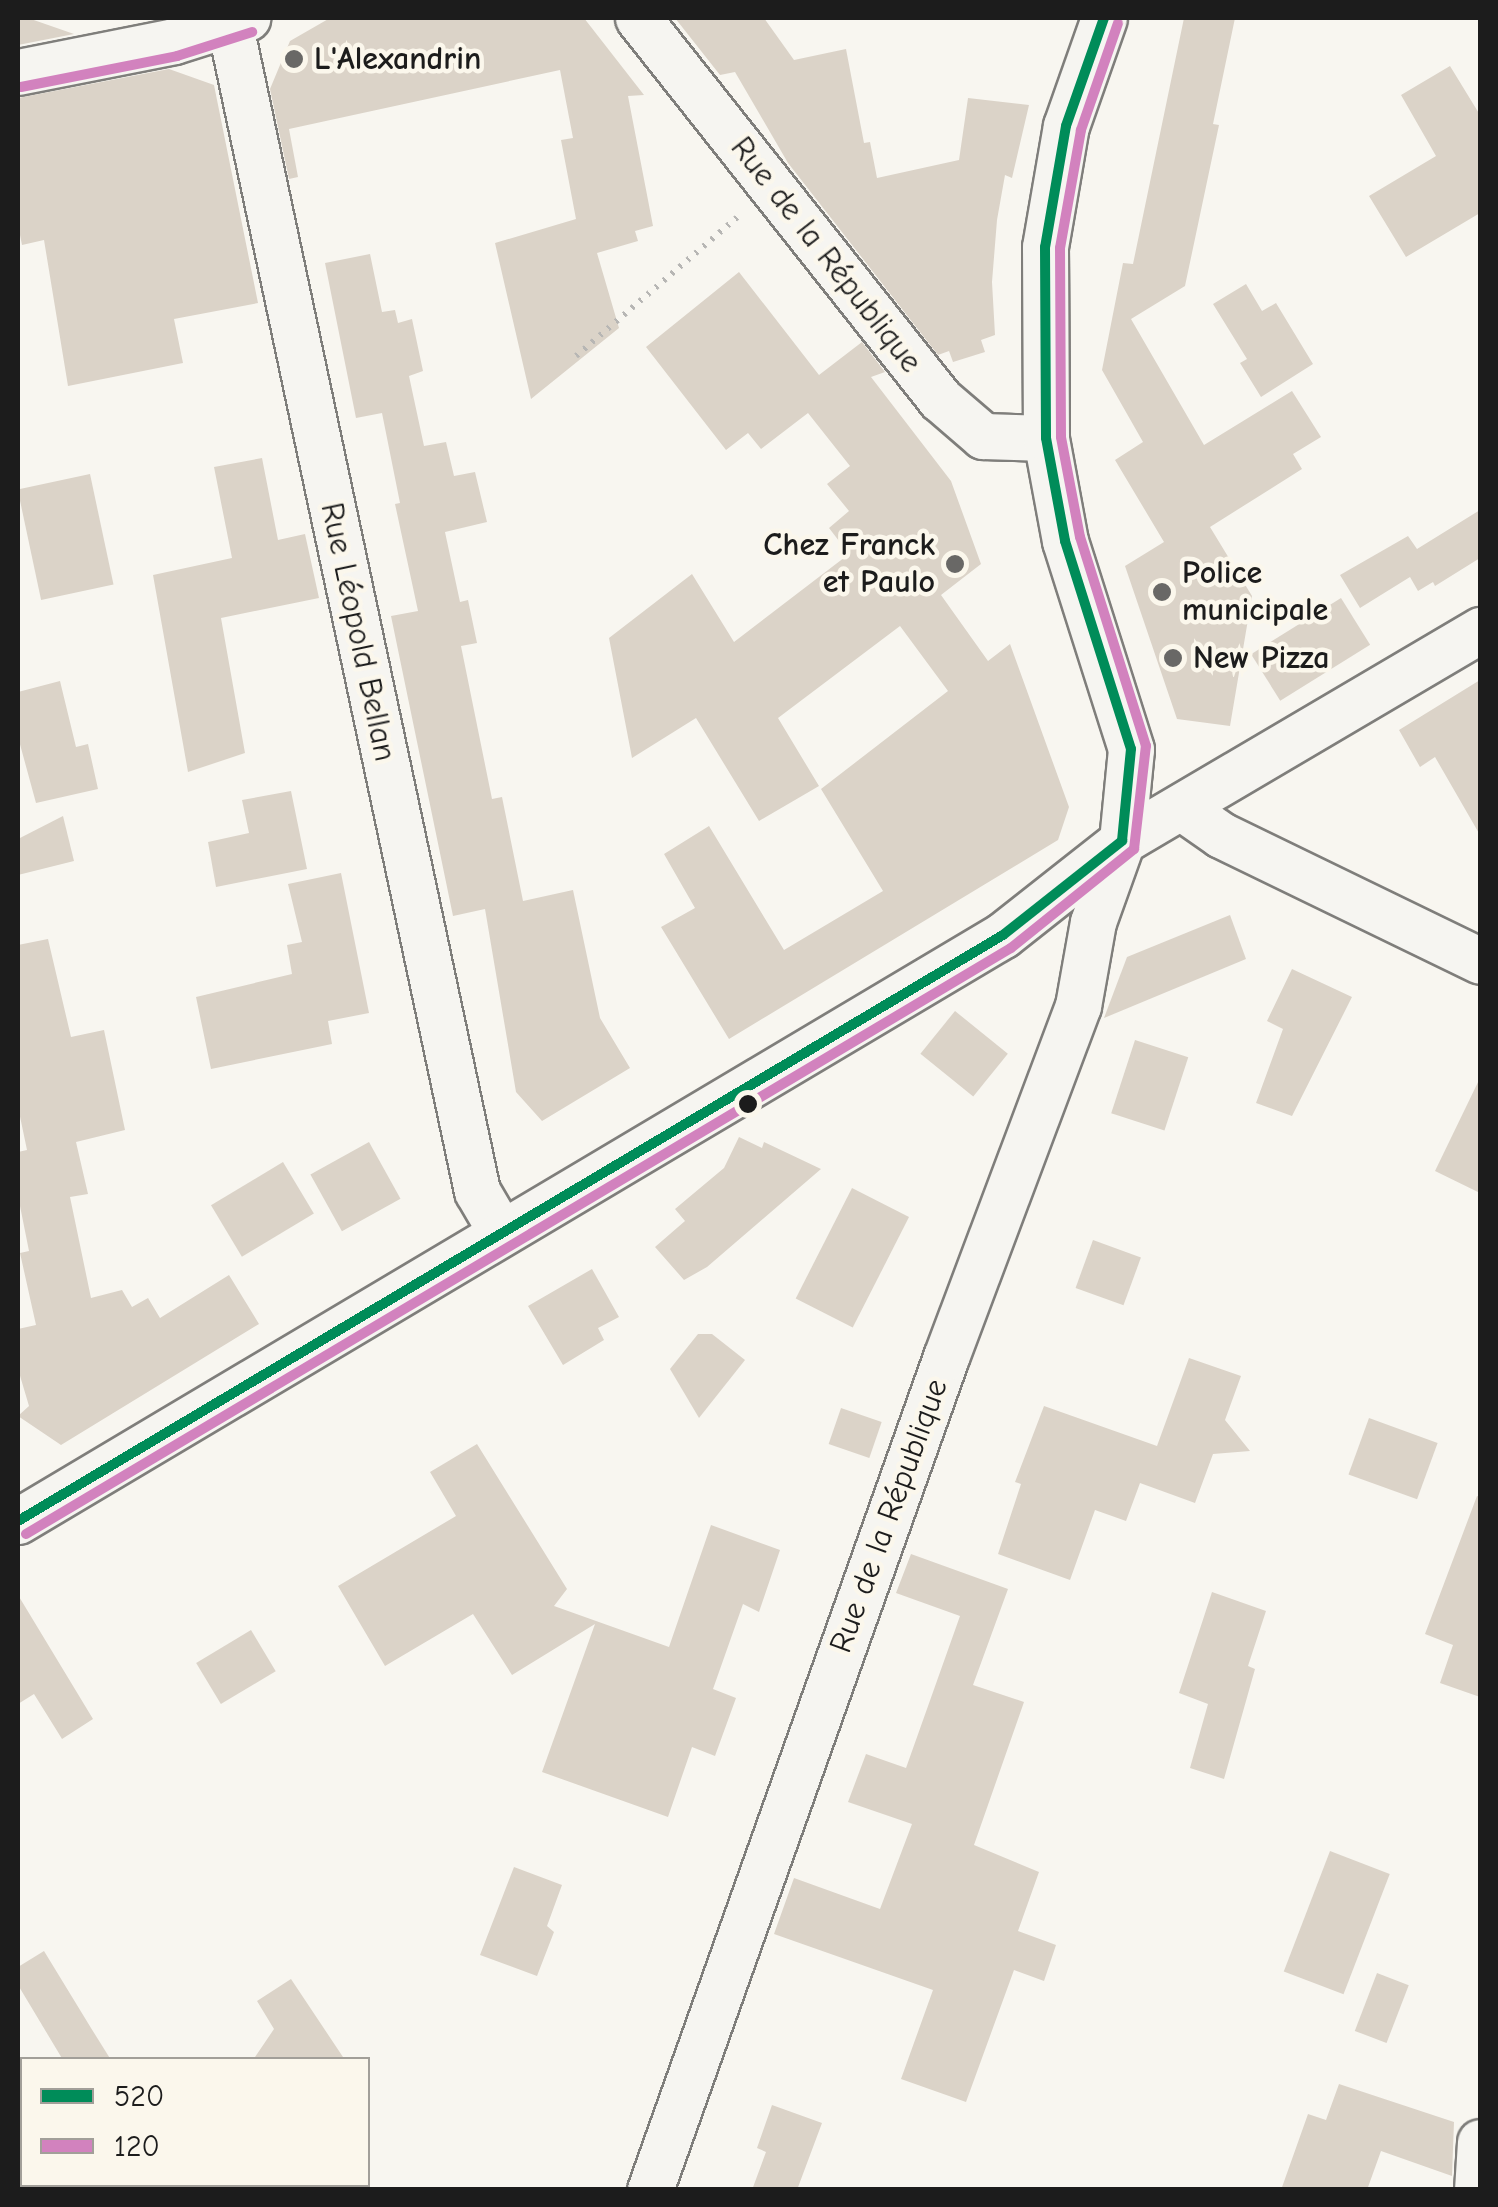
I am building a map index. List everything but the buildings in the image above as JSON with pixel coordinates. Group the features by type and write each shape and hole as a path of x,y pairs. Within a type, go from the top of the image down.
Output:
{"street":[{"name":"Rue de la République","path":"638,18 940,399 983,436 1046,438"},
{"name":"Rue de la République","path":"650,2190 946,1357 1078,1006 1093,922 1122,841 1131,749 1065,542 1046,438 1045,247 1066,126 1104,18"},
{"path":"18,72 238,22"},
{"name":"Rue Léopold Bellan","path":"238,22 477,1191 500,1232"},
{"path":"18,1521 1002,934 1122,841 1480,630"},
{"path":"1181,807 1221,835 1480,961"},
{"path":"18,1512 18,1521"},
{"path":"1477,2190 1480,2142"}],"path":[{"path":"576,356 772,188"}],"transit line":[{"name":"520","path":"1104,18 1066,126 1045,247 1046,438 1065,541 1131,749 1122,841"},
{"name":"120","path":"26,1534 1011,948 1134,849 1146,746 1080,537 1061,437 1060,248 1081,130 1118,23"},
{"name":"120","path":"21,87 177,56 252,32"},
{"name":"520","path":"18,1521 1003,935 1122,841"}],"place":[{"name":"L'Alexandrin","path":"294,59"},
{"name":"Chez Franck et Paulo","path":"955,564"},
{"name":"Police municipale","path":"1162,592"},
{"name":"New Pizza","path":"1173,658"}]}
